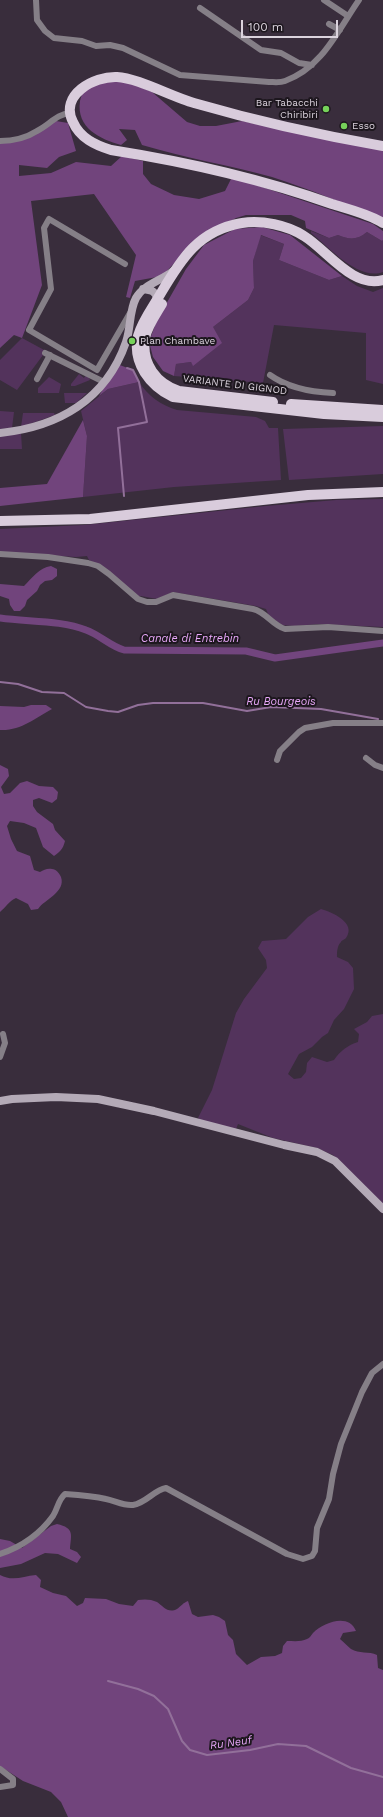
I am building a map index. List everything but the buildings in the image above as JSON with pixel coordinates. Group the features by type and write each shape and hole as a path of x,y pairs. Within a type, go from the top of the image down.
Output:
{"main road":[{"path":"383,146 326,136 193,103 131,80 118,77 95,80 85,85 74,98 70,113 72,122 81,134 99,146 111,150 230,172 297,191 383,223"},
{"path":"209,235 242,223 258,222 283,227 305,237 356,277 370,282 383,280"},
{"name":"VARIANTE DI GIGNOD","path":"209,235 188,260 145,337 144,349 147,361 152,372 159,381 169,388 179,391 292,404 383,410"},
{"name":"VARIANTE DI GIGNOD","path":"209,235 201,239 176,268 153,305 138,336 137,349 139,360 144,373 151,382 162,392 173,397 324,414 383,417"},
{"path":"143,289 165,286 169,284 179,268 188,260"},
{"path":"0,433 18,431 54,421 78,408 104,382 118,362 126,341 136,298 143,289 165,277 176,268"},
{"path":"143,289 155,292 157,297 153,305"},
{"path":"0,521 90,519 308,495 383,492"},
{"path":"0,1101 56,1097 98,1099 154,1111 284,1145 317,1152 335,1161 383,1209"}],"street":[{"path":"36,0 37,20 45,31 54,38 82,41 96,46 110,45 123,48 173,73 199,78 269,82 284,82 312,65 332,44 359,0"},
{"path":"324,0 348,16"},
{"path":"200,8 261,50 281,53 299,63 312,65"},
{"path":"329,24 340,30"},
{"path":"0,141 11,141 37,132 62,114 70,113"},
{"path":"125,264 49,219 44,228 51,289 29,330 97,370 134,305"},
{"path":"37,379 48,354 104,382"},
{"path":"270,375 281,383 305,389 333,393"},
{"path":"0,554 48,557 98,566 138,599 147,602 156,602 173,595 261,611 279,627 285,629 328,627 383,631"},
{"path":"277,760 280,751 305,728 333,723 383,722"},
{"path":"366,758 375,765 383,768"},
{"path":"0,1057 5,1043 3,1034"},
{"path":"0,1554 23,1543 44,1528 54,1514 61,1498 65,1494 107,1500 124,1505 135,1505 147,1499 158,1489 166,1488 287,1554 303,1558 312,1556 315,1552 317,1527 329,1499 333,1474 341,1444 362,1392 372,1372 383,1364"},
{"path":"0,1769 13,1779 13,1786 0,1787"}],"shaded area":[{"path":"114,79 133,84 152,92 187,122 200,126 216,126 242,121 383,150 383,219 272,177 142,145 135,130 119,129 127,140 121,145 98,136 91,131 82,118 80,110 81,97 84,91 90,86"},
{"path":"56,121 68,123 76,151 59,157 47,168 19,165 19,176 51,173 76,162 111,166 122,156 143,161 143,174 151,184 174,195 199,199 225,191 232,177 373,224 383,231 383,240 382,241 367,232 357,238 346,238 338,235 329,238 306,228 305,221 291,215 246,215 236,218 219,227 190,246 165,273 157,277 135,281 130,298 126,297 136,255 94,194 31,201 42,285 22,338 14,335 0,348 0,142 10,142"},
{"path":"262,227 290,235 342,276 329,280 279,260 284,244 261,235 253,261 254,288 248,300 213,327 222,343 193,366 191,362 176,364 174,376 163,371 153,357 149,342 157,320 186,269 204,245 235,229"},
{"path":"311,231 329,238 338,235 346,238 357,238 367,232 382,241 383,240 383,272 364,272 354,267 335,254 311,233"},
{"path":"260,235 284,244 279,260 329,280 342,276 357,286 373,292 383,288 383,384 366,380 366,333 274,325 263,383 174,376 176,364 191,362 193,365 213,327 248,300 254,288 253,261"},
{"path":"22,338 46,351 17,390 0,380 0,360"},
{"path":"117,364 133,370 139,382 108,389 99,396"},
{"path":"79,374 84,378 86,375 88,376 90,380 75,386 71,386 71,384"},
{"path":"49,377 61,384 59,393 38,393 38,388"},
{"path":"139,382 146,392 155,399 177,410 256,417 265,421 269,428 278,428 281,480 174,487 83,497 87,436 81,411 108,389"},
{"path":"64,393 87,393 76,403 65,403"},
{"path":"0,411 14,412 12,428 0,429"},
{"path":"23,413 54,413 55,415 21,427"},
{"path":"83,420 87,436 83,497 0,506 0,488 47,484"},
{"path":"383,426 383,474 289,480 283,429"},
{"path":"21,433 22,449 0,449 0,436"},
{"path":"383,499 383,627 318,624 295,626 282,625 269,616 266,609 256,606 173,592 157,599 141,596 138,597 104,568 89,560 87,556 76,557 0,552 0,529 84,525 336,500"},
{"path":"51,566 57,569 57,576 40,585 37,591 27,600 25,606 20,611 14,611 10,605 9,599 0,596 0,584 24,586 39,571"},
{"path":"31,705 46,705 52,709 21,726 8,730 0,730 0,706 24,707"},
{"path":"0,765 8,769 9,776 1,787 4,794 10,793 20,783 27,781 39,786 53,787 58,792 57,799 52,803 39,798 33,800 33,806 37,812 53,824 55,830 65,841 61,850 54,856 43,847 36,828 24,823 10,821 7,826 17,851 30,856 34,870 40,872 47,869 53,869 61,877 62,882 58,891 38,909 31,910 28,904 16,898 9,902 0,912"},
{"path":"321,909 337,916 346,923 349,933 339,945 337,957 348,962 353,968 354,989 344,1009 334,1020 328,1033 312,1047 299,1054 288,1074 294,1079 301,1078 306,1072 307,1063 312,1057 327,1062 334,1060 344,1049 358,1042 359,1034 354,1029 367,1022 372,1016 383,1014 383,1205 333,1155 317,1148 273,1138 238,1124 236,1129 202,1121 198,1118 212,1090 236,1013 244,999 267,968 266,960 258,948 262,941 286,939 308,917"},
{"path":"57,1524 67,1528 71,1533 70,1549 77,1552 81,1557 77,1563 58,1554 45,1553 21,1564 0,1568 0,1539 10,1541 22,1548 51,1526"},
{"path":"0,1575 9,1578 18,1578 36,1575 41,1580 40,1587 53,1593 66,1596 77,1606 83,1603 85,1598 106,1599 119,1604 133,1606 138,1600 152,1600 171,1611 177,1609 188,1601 192,1614 198,1617 213,1615 225,1621 228,1635 233,1640 236,1654 247,1665 261,1657 275,1656 282,1653 283,1646 287,1641 305,1640 318,1629 330,1623 342,1621 353,1625 356,1631 343,1633 340,1639 354,1651 377,1655 378,1668 383,1670 383,1817 68,1817 61,1802 51,1792 23,1781 0,1766"}],"waterway":[{"path":"124,496 118,428 147,422 139,382 133,370 127,368"},
{"name":"Canale di Entrebin","path":"0,618 66,624 91,632 114,646 124,650 246,651 275,658 383,643"},
{"name":"Ru Bourgeois","path":"0,682 18,684 42,692 64,693 86,707 118,712 138,705 153,703 203,703 247,711 271,707 321,709 378,719"},
{"name":"Ru Neuf","path":"108,1681 138,1689 154,1696 168,1709 182,1741 190,1750 207,1755 250,1750 278,1744 306,1746 351,1768 383,1777"}],"place":[{"name":"Bar Tabacchi Chiribiri","path":"326,109"},
{"name":"Esso","path":"344,126"},
{"name":"Plan Chambave","path":"132,341"}]}
